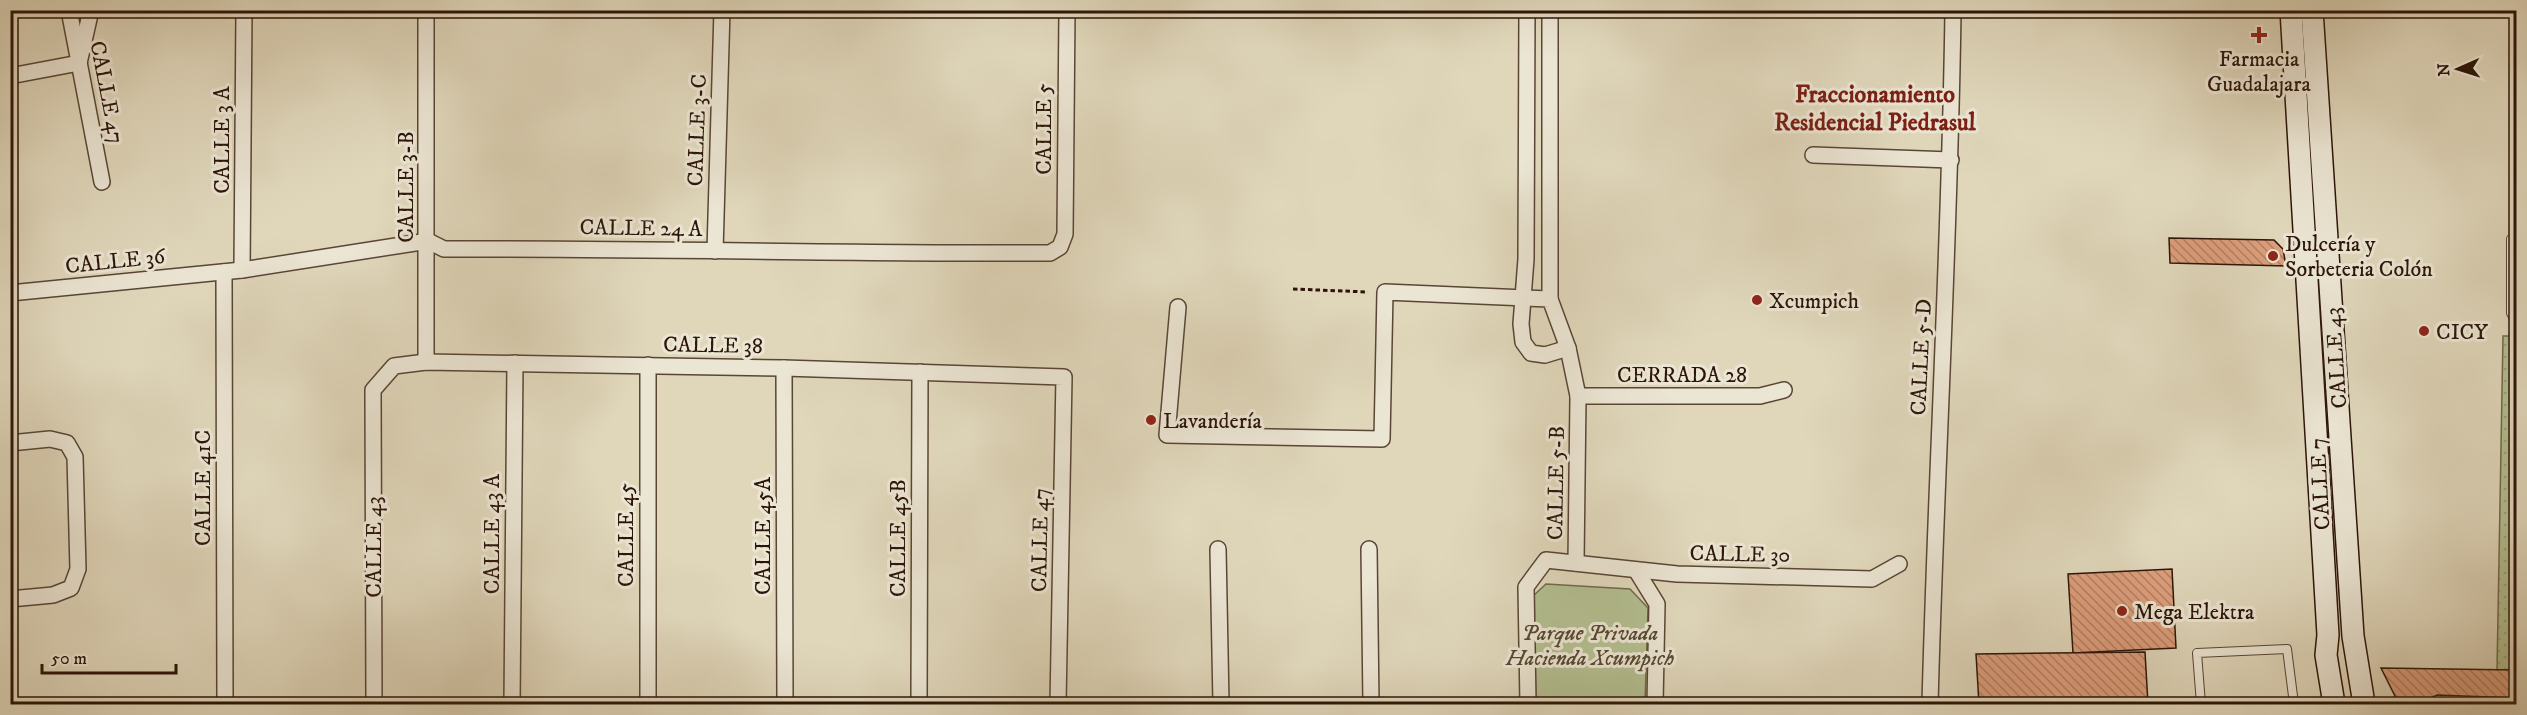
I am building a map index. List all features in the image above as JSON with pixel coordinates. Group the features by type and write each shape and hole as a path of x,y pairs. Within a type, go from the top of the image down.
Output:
{"main road":[{"name":"CALLE 7","path":"2290,10 2327,623 2326,656 2334,705"},
{"name":"CALLE 43","path":"2312,10 2353,636 2364,705"}],"street":[{"name":"CALLE 47","path":"69,10 102,182"},
{"path":"10,76 79,63 91,10"},
{"name":"CALLE 3 A","path":"242,270 244,10"},
{"name":"CALLE 3-B","path":"426,10 428,242 426,362"},
{"name":"CALLE 3-C","path":"715,251 722,10"},
{"name":"CALLE 5","path":"1060,247 1065,234 1067,10"},
{"path":"1527,10 1526,259 1521,324 1523,342 1531,353 1545,355 1568,348"},
{"name":"CALLE 5-B","path":"1528,705 1526,587 1546,560 1576,563 1578,396 1568,348 1550,299 1550,10"},
{"name":"CALLE 5-D","path":"1930,705 1935,518 1951,160 1953,10"},
{"path":"1813,155 1951,160"},
{"name":"CALLE 24 A","path":"224,272 428,242 444,249 621,248 874,254 1050,254 1060,247"},
{"name":"CALLE 36","path":"10,293 224,272"},
{"name":"CALLE 41C","path":"224,272 225,705"},
{"path":"1178,307 1167,435 1382,439 1385,292 1550,299"},
{"name":"CALLE 38","path":"373,390 394,366 426,362 784,368 1064,377"},
{"name":"CALLE 43 A","path":"512,705 515,363"},
{"name":"CALLE 45","path":"648,365 648,705"},
{"name":"CALLE 45A","path":"784,368 785,705"},
{"name":"CALLE 45B","path":"920,372 920,705"},
{"name":"CALLE 47","path":"1058,705 1064,377"},
{"name":"CALLE 43","path":"373,390 374,705"},
{"name":"CERRADA 28","path":"1578,396 1760,396 1784,390"},
{"path":"10,443 50,439 67,443 75,457 78,569 71,588 53,595 10,599"},
{"path":"1218,549 1221,705"},
{"path":"1369,549 1371,705"},
{"name":"CALLE 30","path":"1576,563 1677,574 1872,579 1899,564"},
{"path":"1636,570 1657,603 1655,705"}],"lane":[{"path":"2511,238 2511,313 2517,322"},
{"path":"2201,705 2197,653 2287,649 2294,705"}],"path":[{"path":"1293,289 1385,292"}],"green space":[{"path":"2503,336 2516,336 2516,670 2497,670"},
{"name":"Parque Privada Hacienda Xcumpich","path":"1546,584 1630,589 1648,608 1645,704 1536,704 1533,596"}],"building":[{"path":"2169,238 2274,240 2283,249 2286,266 2170,263"},
{"name":"Mega Elektra","path":"2172,569 2176,648 2073,653 2068,574"},
{"path":"2145,652 2148,704 1979,704 1976,654"},
{"path":"2381,668 2516,670 2516,698 2437,695 2419,704 2399,704"}],"place":[{"name":"Farmacia Guadalajara","path":"2259,35"},
{"name":"Dulcería y Sorbeteria Colón","path":"2273,256"},
{"name":"Xcumpich","path":"1757,300"},
{"name":"CICY","path":"2424,331"},
{"name":"Lavandería","path":"1151,420"},
{"name":"Mega Elektra","path":"2122,611"}],"district":[{"name":"Fraccionamiento Residencial Piedrasul","path":"1875,108"}]}
